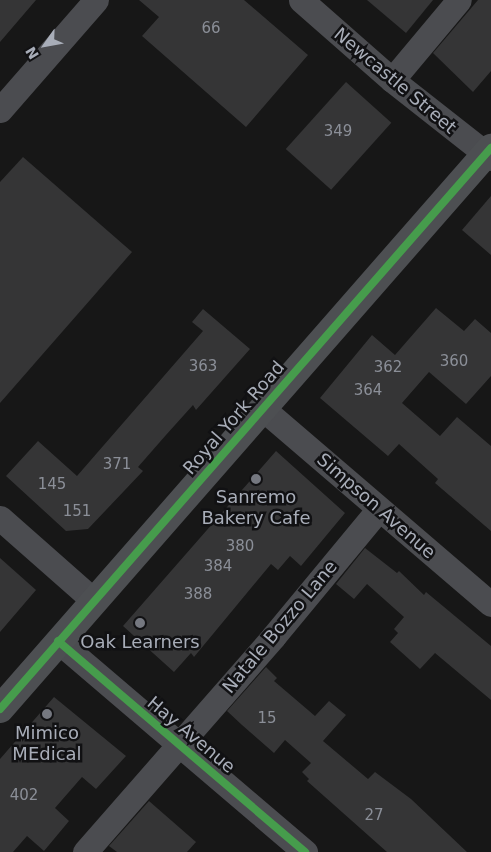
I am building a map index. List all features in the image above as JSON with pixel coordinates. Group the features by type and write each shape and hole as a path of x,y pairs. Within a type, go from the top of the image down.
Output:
{"main road":[{"name":"Royal York Road","path":"0,708 262,408 489,153"}],"street":[{"path":"0,110 96,0"},
{"name":"Newcastle Street","path":"301,0 392,80 489,153"},
{"path":"392,80 459,0"},
{"name":"Simpson Avenue","path":"262,408 491,604"},
{"name":"Natale Bozzo Lane","path":"85,852 180,745 380,509"},
{"path":"0,518 94,601"},
{"name":"Hay Avenue","path":"58,641 305,852"}],"building":[{"path":"0,0 36,0 0,42"},
{"path":"139,0 244,0 308,55 246,127 142,36 159,17"},
{"path":"367,0 433,0 406,33"},
{"path":"478,0 491,0 491,71 473,92 433,53"},
{"path":"346,82 391,123 331,190 286,149"},
{"path":"23,157 132,252 0,403 0,182"},
{"path":"491,196 491,255 462,230"},
{"path":"436,308 464,331 475,319 491,333 491,376 466,404 429,372 402,403 440,436 457,417 491,446 491,531 435,483 438,479 399,444 388,456 320,398 372,335 395,355"},
{"path":"203,309 250,349 196,410 193,405 166,435 138,467 143,471 88,529 66,531 6,476 38,441 77,476 203,331 192,322"},
{"path":"276,451 345,513 301,566 290,556 278,570 271,564 194,657 191,653 174,672 123,626"},
{"path":"365,548 397,573 399,571 424,595 426,592 491,646 491,700 435,653 420,669 390,642 398,633 394,629 404,617 367,584 354,599 336,584"},
{"path":"0,558 36,590 0,632"},
{"path":"266,667 277,678 274,681 315,716 329,701 346,715 323,741 368,779 375,772 411,799 467,852 387,852 307,781 309,779 302,772 311,763 285,740 274,753 242,725 227,711"},
{"path":"54,697 126,756 96,789 82,777 55,808 69,821 44,851 27,836 13,852 0,852 0,759"},
{"path":"149,801 196,842 187,852 117,852 109,846"}],"cycle path":[{"path":"0,709 491,148"},
{"path":"58,641 305,852"}],"place":[{"name":"Sanremo Bakery Cafe","path":"256,479"},
{"name":"Oak Learners","path":"140,623"},
{"name":"Mimico MEdical","path":"47,714"}]}
